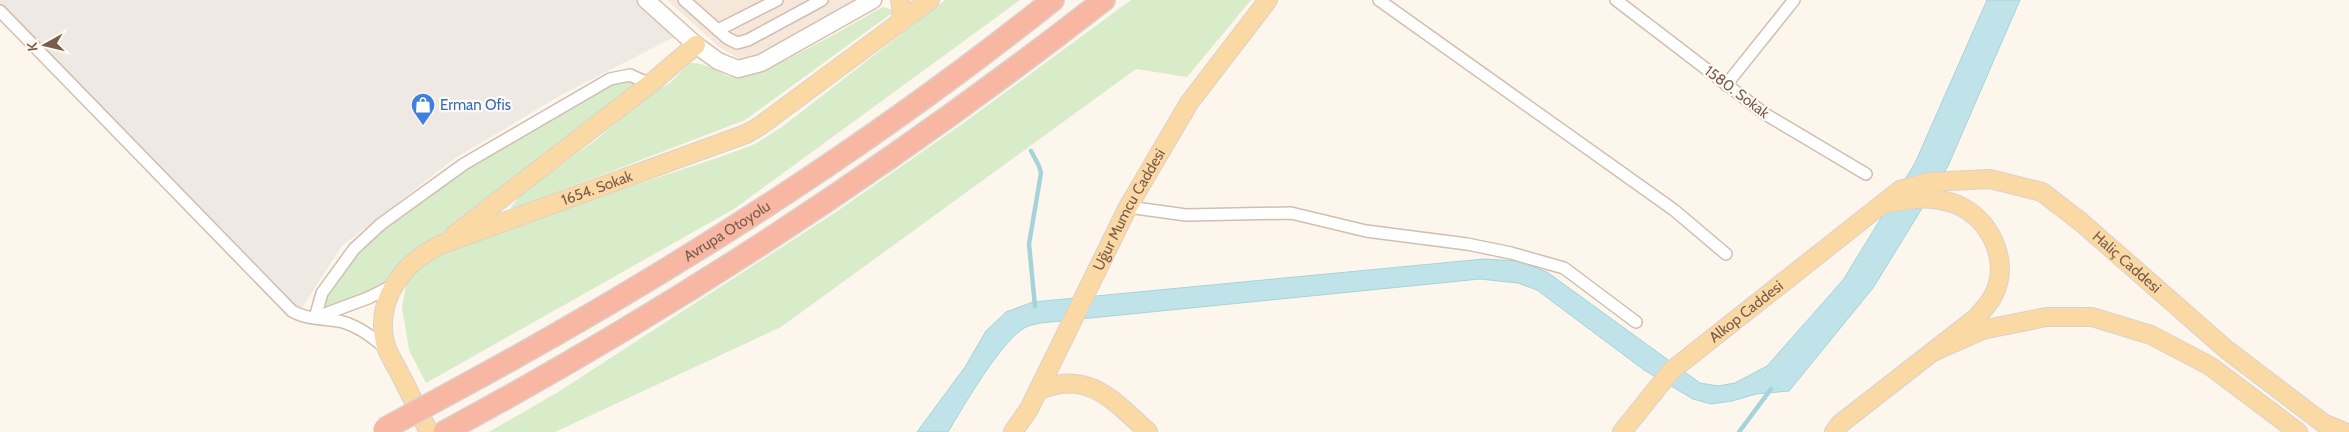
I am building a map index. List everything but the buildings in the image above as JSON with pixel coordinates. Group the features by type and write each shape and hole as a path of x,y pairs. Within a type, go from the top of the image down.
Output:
{"highway":[{"name":"Avrupa Otoyolu","path":"382,431 661,272 775,200 848,151 1053,0"},
{"name":"Avrupa Otoyolu","path":"452,428 606,341 769,240 934,129 1104,0"}],"main road":[{"path":"900,0 902,10 900,23"},
{"name":"1654. Sokak","path":"429,432 387,349 384,317 394,285 415,259 440,245 746,134 760,126 930,0"},
{"name":"Uğur Mumcu Caddesi","path":"1014,432 1038,392 1128,207 1189,103 1268,0"},
{"path":"440,245 650,84 696,46"},
{"name":"Haliç Caddesi","path":"1882,204 1900,190 1951,179 1990,179 2042,192 2081,222 2227,350 2323,423 2344,432"},
{"path":"1834,432 1840,424 1976,318 1993,295 1999,272 2000,253 1994,239 1981,223 1962,207 1931,199 1882,204"},
{"name":"Alkop Caddesi","path":"1622,432 1671,370 1882,204"},
{"path":"1935,351 1991,328 2046,317 2092,317 2151,335 2210,366 2298,432"},
{"path":"1038,392 1051,385 1065,382 1085,384 1106,394 1148,432"}],"street":[{"path":"646,0 696,46 731,68 747,69 873,0"},
{"path":"684,0 732,41 743,43 822,0"},
{"path":"718,30 777,0"},
{"path":"1379,0 1674,210 1726,254"},
{"name":"1580. Sokak","path":"1616,0 1765,114 1866,174"},
{"path":"1726,85 1794,0"},
{"path":"0,11 287,307 298,315 355,326 387,349"},
{"path":"315,318 322,293 354,249 412,201 464,164 610,79 630,75 650,84"},
{"path":"1128,207 1186,215 1290,213 1366,231 1467,244 1511,253 1564,268 1636,322"},
{"path":"315,318 368,298 394,285"}],"shaded area":[{"path":"0,0 645,0 682,33 561,95 454,159 342,246 294,320 0,18"},
{"path":"667,0 855,0 745,62 719,47"}],"green space":[{"path":"945,0 1020,0 734,209 426,383 409,350 402,307 407,279 420,265 448,250 520,223 755,144 782,127"},
{"path":"1131,0 1251,0 1187,77 1136,69 781,327 555,432 489,432 558,392 836,212 962,124"},
{"path":"883,7 892,10 892,13 745,120 513,209 511,207 523,193 597,139 654,91 670,83 690,63 704,65 724,75 733,77 748,75 787,59"},
{"path":"616,77 650,84 399,279 315,318 322,293 354,249 412,201"}],"water":[{"path":"1987,0 2020,0 1948,166 1873,288 1789,391 1756,394 1732,401 1711,404 1693,399 1644,370 1537,290 1518,283 1480,279 1031,325 1016,334 995,359 948,432 917,432 965,367 986,331 1006,312 1033,302 1484,259 1519,261 1547,272 1700,383 1718,386 1735,383 1767,366 1843,280 1915,163"}],"waterway":[{"path":"1031,151 1041,173 1029,244 1035,306"},
{"path":"1739,432 1771,389"}],"place":[{"name":"Erman Ofis","path":"423,126"}]}
